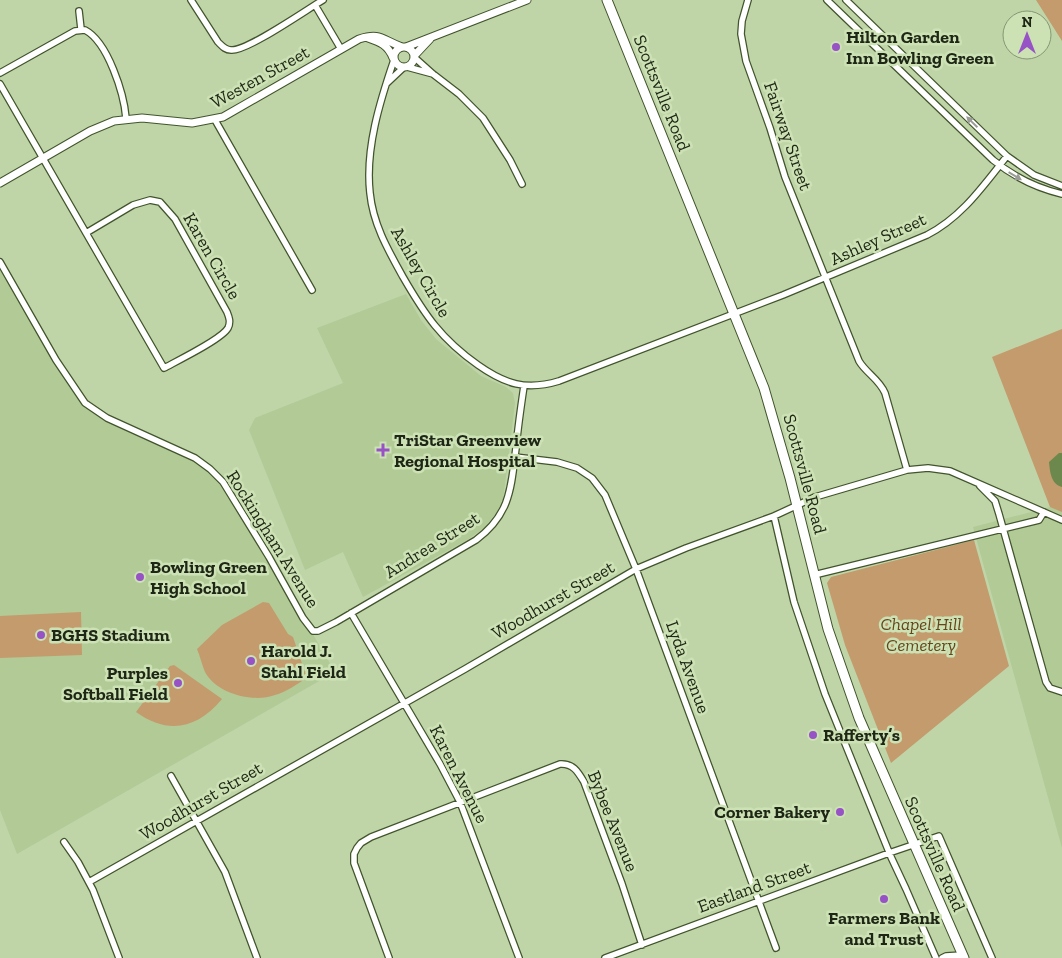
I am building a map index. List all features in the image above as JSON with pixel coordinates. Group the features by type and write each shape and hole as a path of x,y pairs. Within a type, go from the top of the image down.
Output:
{"main road":[{"name":"Scottsville Road","path":"607,0 735,313 770,405 828,629 844,677 873,751 962,957"}],"street":[{"path":"191,0 218,42 224,48 232,50 237,50 249,44 323,0"},
{"path":"393,59 396,49 412,46 432,36 527,0"},
{"name":"Fairway Street","path":"748,0 742,20 741,34 746,61 785,176 859,360 865,370 882,385 907,470"},
{"path":"827,0 963,133 1000,166 1033,185 1062,194"},
{"path":"846,0 1007,156 1034,175 1062,186"},
{"path":"315,5 341,49"},
{"path":"79,12 81,29"},
{"path":"0,74 64,36 81,29 88,31 95,38 114,70 123,94 126,118"},
{"path":"365,38 378,36 410,49 414,56 433,74 459,94 483,118 510,160 522,184"},
{"path":"387,83 412,63 414,56 432,36"},
{"path":"365,38 382,44 387,48 397,65 433,74"},
{"name":"Westen Street","path":"0,183 106,123 126,118 192,123 215,120 247,105 341,49 365,38"},
{"name":"Ashley Circle","path":"393,59 379,109 369,168 371,203 382,236 414,296 441,335 462,354 497,378 512,384 543,386 735,313"},
{"path":"0,84 43,158"},
{"path":"215,120 312,290"},
{"name":"Ashley Street","path":"735,313 907,245 946,224 971,202 1007,156"},
{"name":"Karen Circle","path":"43,158 86,233 164,368 222,335 229,326 227,312 175,219 160,202 146,200 133,205 86,233"},
{"name":"Rockingham Avenue","path":"0,262 56,360 85,403 106,418 195,458 223,482 269,557 303,618 313,631"},
{"name":"Andrea Street","path":"313,631 326,627 352,613 476,540 499,518 509,498 524,386"},
{"name":"Lyda Avenue","path":"515,457 564,464 577,468 592,478 601,488 609,502 636,569 776,948"},
{"name":"Woodhurst Street","path":"89,882 198,822 636,569 694,545 774,516 815,497 907,470 935,468 950,471 972,480 1062,520"},
{"path":"972,480 995,501 1046,682 1050,688 1062,692"},
{"path":"814,575 1039,520 1044,512"},
{"path":"774,516 794,602 825,694 889,853 936,958"},
{"name":"Karen Avenue","path":"352,613 460,802 519,958"},
{"name":"Bybee Avenue","path":"389,958 354,864 354,854 361,843 371,837 560,764 567,764 576,770 584,782 622,884 642,945"},
{"path":"171,776 198,822 228,880 257,958"},
{"name":"Eastland Street","path":"605,958 939,836 992,958"},
{"path":"64,842 89,882 120,958"},
{"path":"942,958 946,956 962,957"}],"shaded area":[{"name":"Bowling Green High School","path":"0,267 76,391 92,408 179,450 210,469 229,490 335,672 17,854 0,810"},
{"name":"TriStar Greenview Regional Hospital","path":"406,294 421,320 436,339 481,376 506,387 513,393 515,403 503,499 497,512 484,528 467,540 363,597 343,552 305,570 249,430 255,418 343,383 317,328"},
{"path":"1059,453 1062,453 1062,487 1053,480 1049,462"},
{"path":"1062,504 1062,848 973,527"}],"green space":[{"path":"1036,0 1062,0 1062,41 1052,25 1052,10 1042,10"},
{"path":"1062,329 1062,512 1050,507 992,357"},
{"name":"Chapel Hill Cemetery","path":"974,540 1009,666 891,763 845,645 827,583 831,577"},
{"name":"Harold J. Stahl Field","path":"263,602 269,603 288,634 293,637 307,678 275,695 256,698 236,695 218,686 211,680 205,672 197,649 222,625"},
{"name":"BGHS Stadium","path":"81,612 82,655 0,658 0,616"},
{"name":"Purples Softball Field","path":"174,665 222,699 203,717 182,725 171,726 159,724 136,712 170,666"}],"place":[{"name":"Hilton Garden Inn Bowling Green","path":"836,47"},
{"name":"TriStar Greenview Regional Hospital","path":"383,450"},
{"name":"Bowling Green High School","path":"140,577"},
{"name":"BGHS Stadium","path":"41,635"},
{"name":"Harold J. Stahl Field","path":"251,661"},
{"name":"Purples Softball Field","path":"178,683"},
{"name":"Rafferty’s","path":"813,735"},
{"name":"Corner Bakery","path":"840,812"},
{"name":"Farmers Bank and Trust","path":"884,899"}]}
